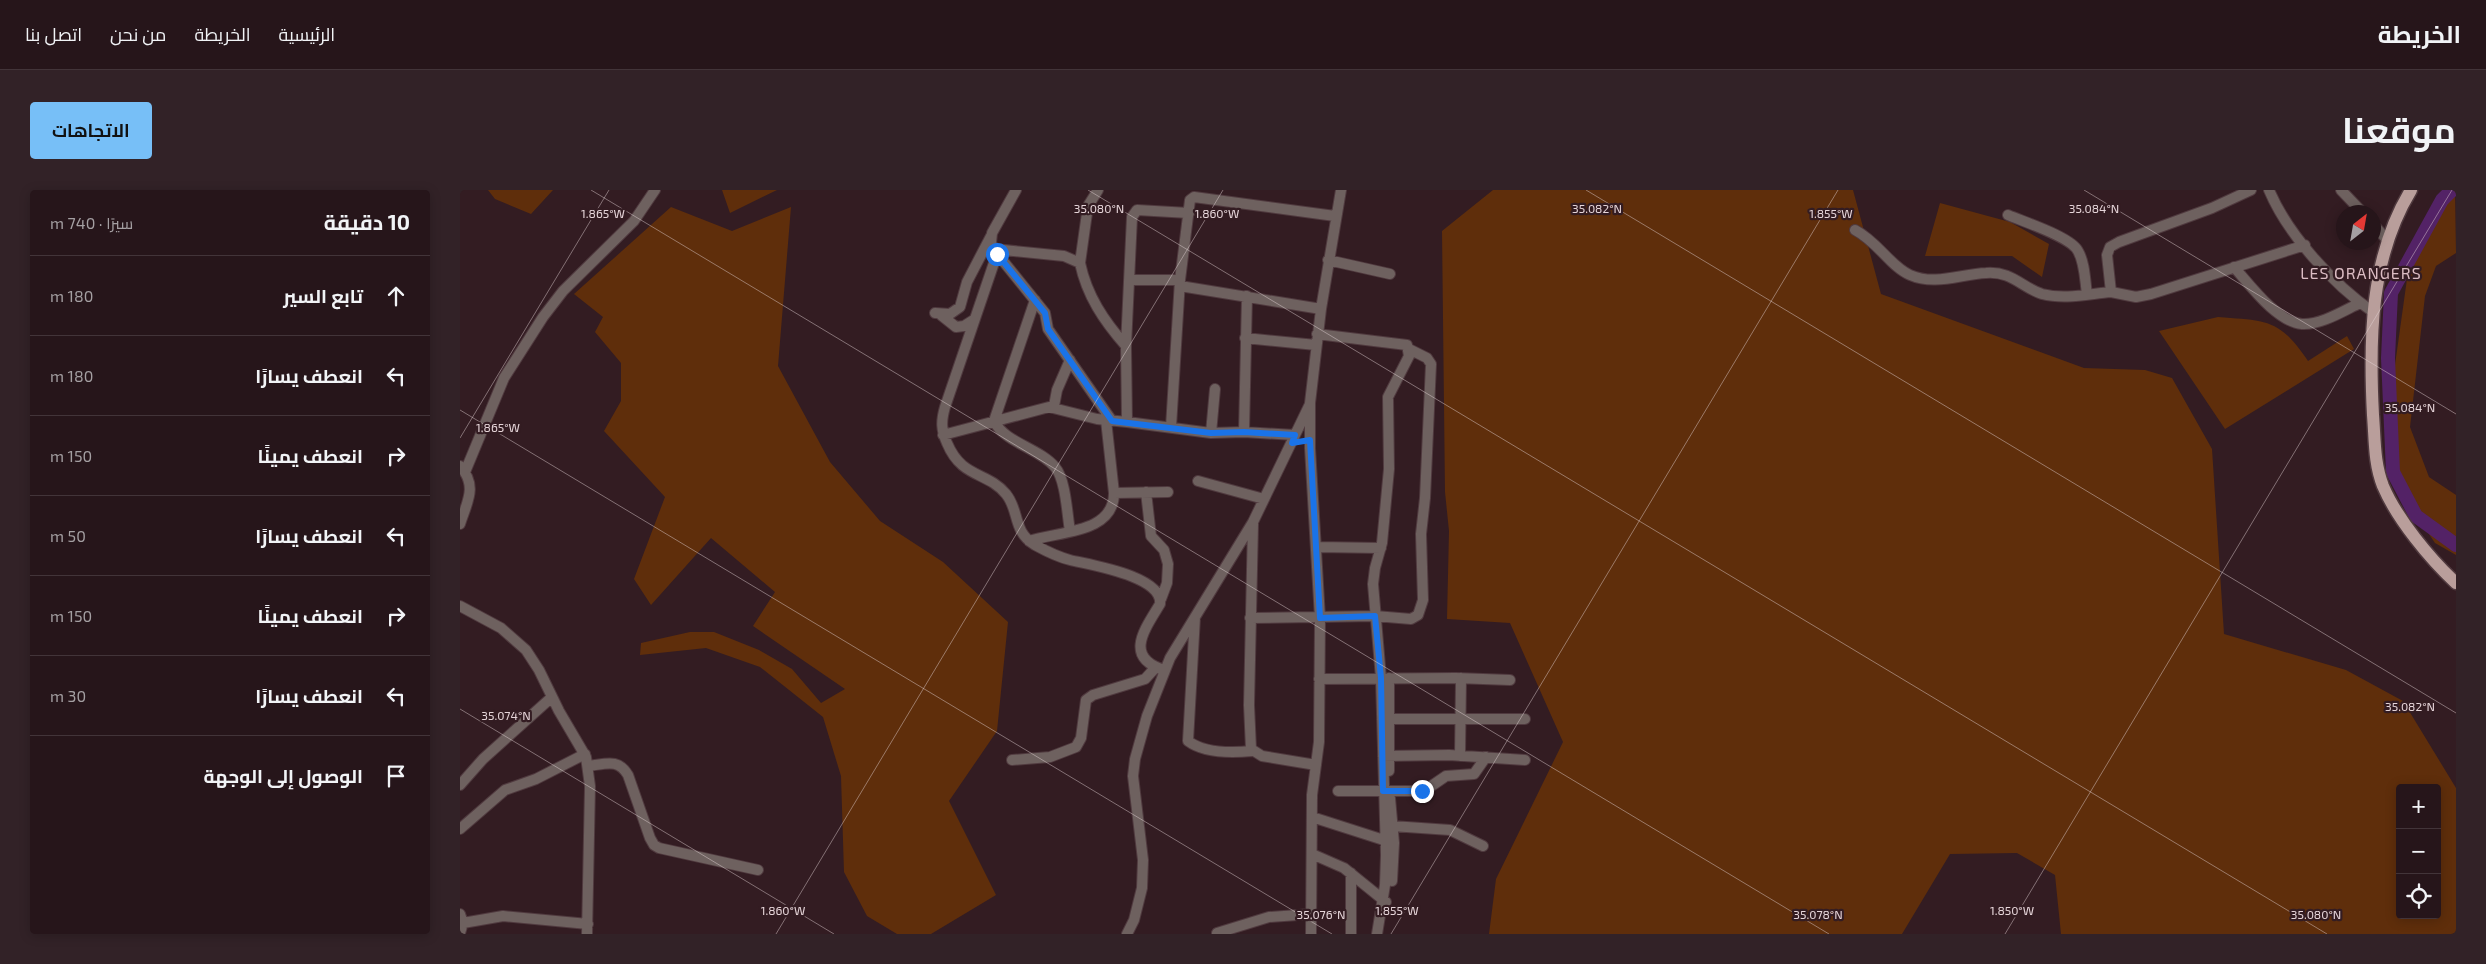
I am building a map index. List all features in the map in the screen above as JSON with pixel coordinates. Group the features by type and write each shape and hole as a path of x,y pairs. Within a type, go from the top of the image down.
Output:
{"main road":[{"path":"2411,190 2394,224 2388,241 2372,312 2372,393 2375,462 2384,487 2396,510 2428,552 2456,583"}],"street":[{"path":"460,524 470,496 470,484 463,470 504,378 563,291 634,220 655,190"},
{"path":"975,319 964,326 956,327 938,314 954,312 960,307 967,282 1016,190"},
{"path":"1098,190 1088,206 1080,263 1086,288 1111,328 1126,346"},
{"path":"1312,934 1312,795 1316,765 1320,618 1310,440 1310,403 1317,334 1340,190"},
{"path":"2111,292 2107,255 2110,247 2212,208 2251,190"},
{"path":"2269,190 2274,204 2304,245 2336,282 2372,312"},
{"path":"2341,190 2355,205"},
{"path":"1171,427 1180,283 1190,200 1194,197 1335,216"},
{"path":"1127,422 1126,346 1132,217 1137,210 1189,213"},
{"path":"2008,215 2076,247 2081,257 2087,294"},
{"path":"1855,230 1869,237 1898,268 1911,276 1934,280 1987,272 2005,274 2041,293 2071,298 2087,294 2111,292 2136,297 2304,245"},
{"path":"2381,233 2388,241"},
{"path":"991,236 995,251 1045,313 1048,329 1109,421 1114,493 1112,507 1104,519 1070,531 1029,541"},
{"path":"995,251 1064,256 1080,263"},
{"path":"995,251 975,319 941,421 943,435 959,464 1006,494 1018,526 1029,541 1061,557 1108,567 1124,573 1151,588 1161,599"},
{"path":"1328,260 1390,274"},
{"path":"2234,267 2274,310 2286,318 2302,324 2327,319 2360,303"},
{"path":"1129,280 1180,283 1321,309"},
{"path":"1244,432 1247,296"},
{"path":"1035,300 994,421 998,429 1038,453 1055,468 1062,479 1070,531"},
{"path":"1250,618 1375,616 1411,619 1418,615 1423,600 1421,534 1431,364 1427,358 1409,349 1407,345 1317,334"},
{"path":"1245,338 1316,345"},
{"path":"1390,842 1386,791 1385,678 1375,616 1373,584 1381,548 1389,469 1388,397 1410,356 1409,349"},
{"path":"1054,406 1057,390 1070,360"},
{"path":"1211,433 1215,389"},
{"path":"1127,934 1134,920 1143,872 1133,766 1160,668 1187,629 1253,522 1310,403"},
{"path":"943,435 1054,406 1109,421 1211,433 1244,432 1310,440"},
{"path":"1198,481 1264,498"},
{"path":"1146,492 1151,536 1164,550 1168,564 1167,583 1160,604 1142,633 1140,641 1145,660 1160,668"},
{"path":"1114,493 1168,492"},
{"path":"1252,751 1249,732 1253,522"},
{"path":"1317,547 1381,548"},
{"path":"460,606 501,628 526,650 585,754 590,786 588,929 503,916 461,927"},
{"path":"1195,616 1188,741 1207,749 1237,752 1252,751 1262,756 1316,765"},
{"path":"1187,629 1194,642"},
{"path":"1012,760 1050,757 1076,747 1081,738 1086,700 1093,695 1145,679 1160,668"},
{"path":"1319,679 1461,678 1510,680"},
{"path":"1460,756 1461,678"},
{"path":"460,785 483,759 552,697"},
{"path":"1385,719 1460,717 1525,719"},
{"path":"460,830 506,790 542,776 585,754"},
{"path":"1385,756 1460,756 1525,760"},
{"path":"1338,791 1422,791 1446,776 1472,775 1478,771 1486,757"},
{"path":"588,766 615,763 623,767 628,775 650,838 656,846 676,853 758,870"},
{"path":"1384,934 1392,826 1386,791"},
{"path":"1312,817 1390,842"},
{"path":"1392,826 1450,830 1483,846"},
{"path":"1312,854 1351,873 1386,902"},
{"path":"1351,873 1351,934"},
{"path":"1377,934 1386,902"},
{"path":"1217,933 1269,918 1312,914"}],"shaded area":[{"path":"488,190 553,190 531,214 495,199"},
{"path":"722,190 777,190 730,213"},
{"path":"1493,190 1853,190 1881,294 2084,368 2145,370 2172,378 2212,449 2224,634 2346,670 2403,701 2456,788 2456,934 2061,934 2055,875 2017,853 1950,854 1902,934 1489,934 1496,879 1563,742 1510,623 1447,619 1449,531 1445,492 1442,231"},
{"path":"2455,190 2456,253 2436,266 2425,296 2410,427 2429,477 2456,495 2456,555 2435,543 2395,484 2389,408 2412,243"},
{"path":"1940,203 2010,222 2049,244 2042,277 2012,256 1925,256"},
{"path":"671,207 732,231 791,207 778,366 830,462 880,521 943,562 1008,622 997,731 949,801 996,895 931,934 897,934 867,916 844,872 841,776 823,717 760,667 706,648 640,655 641,643 690,632 714,632 759,650 792,669 821,703 845,689 753,626 775,592 711,538 651,605 634,579 665,497 604,431 621,401 621,363 595,332 603,317 574,294"},
{"path":"2218,317 2260,321 2270,324 2288,337 2308,361 2347,336 2354,349 2225,429 2159,331"}],"waterway":[{"path":"2452,190 2442,200 2391,293 2388,358 2393,472 2416,516 2456,545"}],"district":[{"name":"LES ORANGERS","path":"2361,272"}],"route":[{"path":"997,254 1027,288 1045,313 1046,326 1112,421 1211,433 1244,432 1295,435 1292,443 1310,440 1320,618 1375,616 1381,678 1383,791 1422,791"}]}
